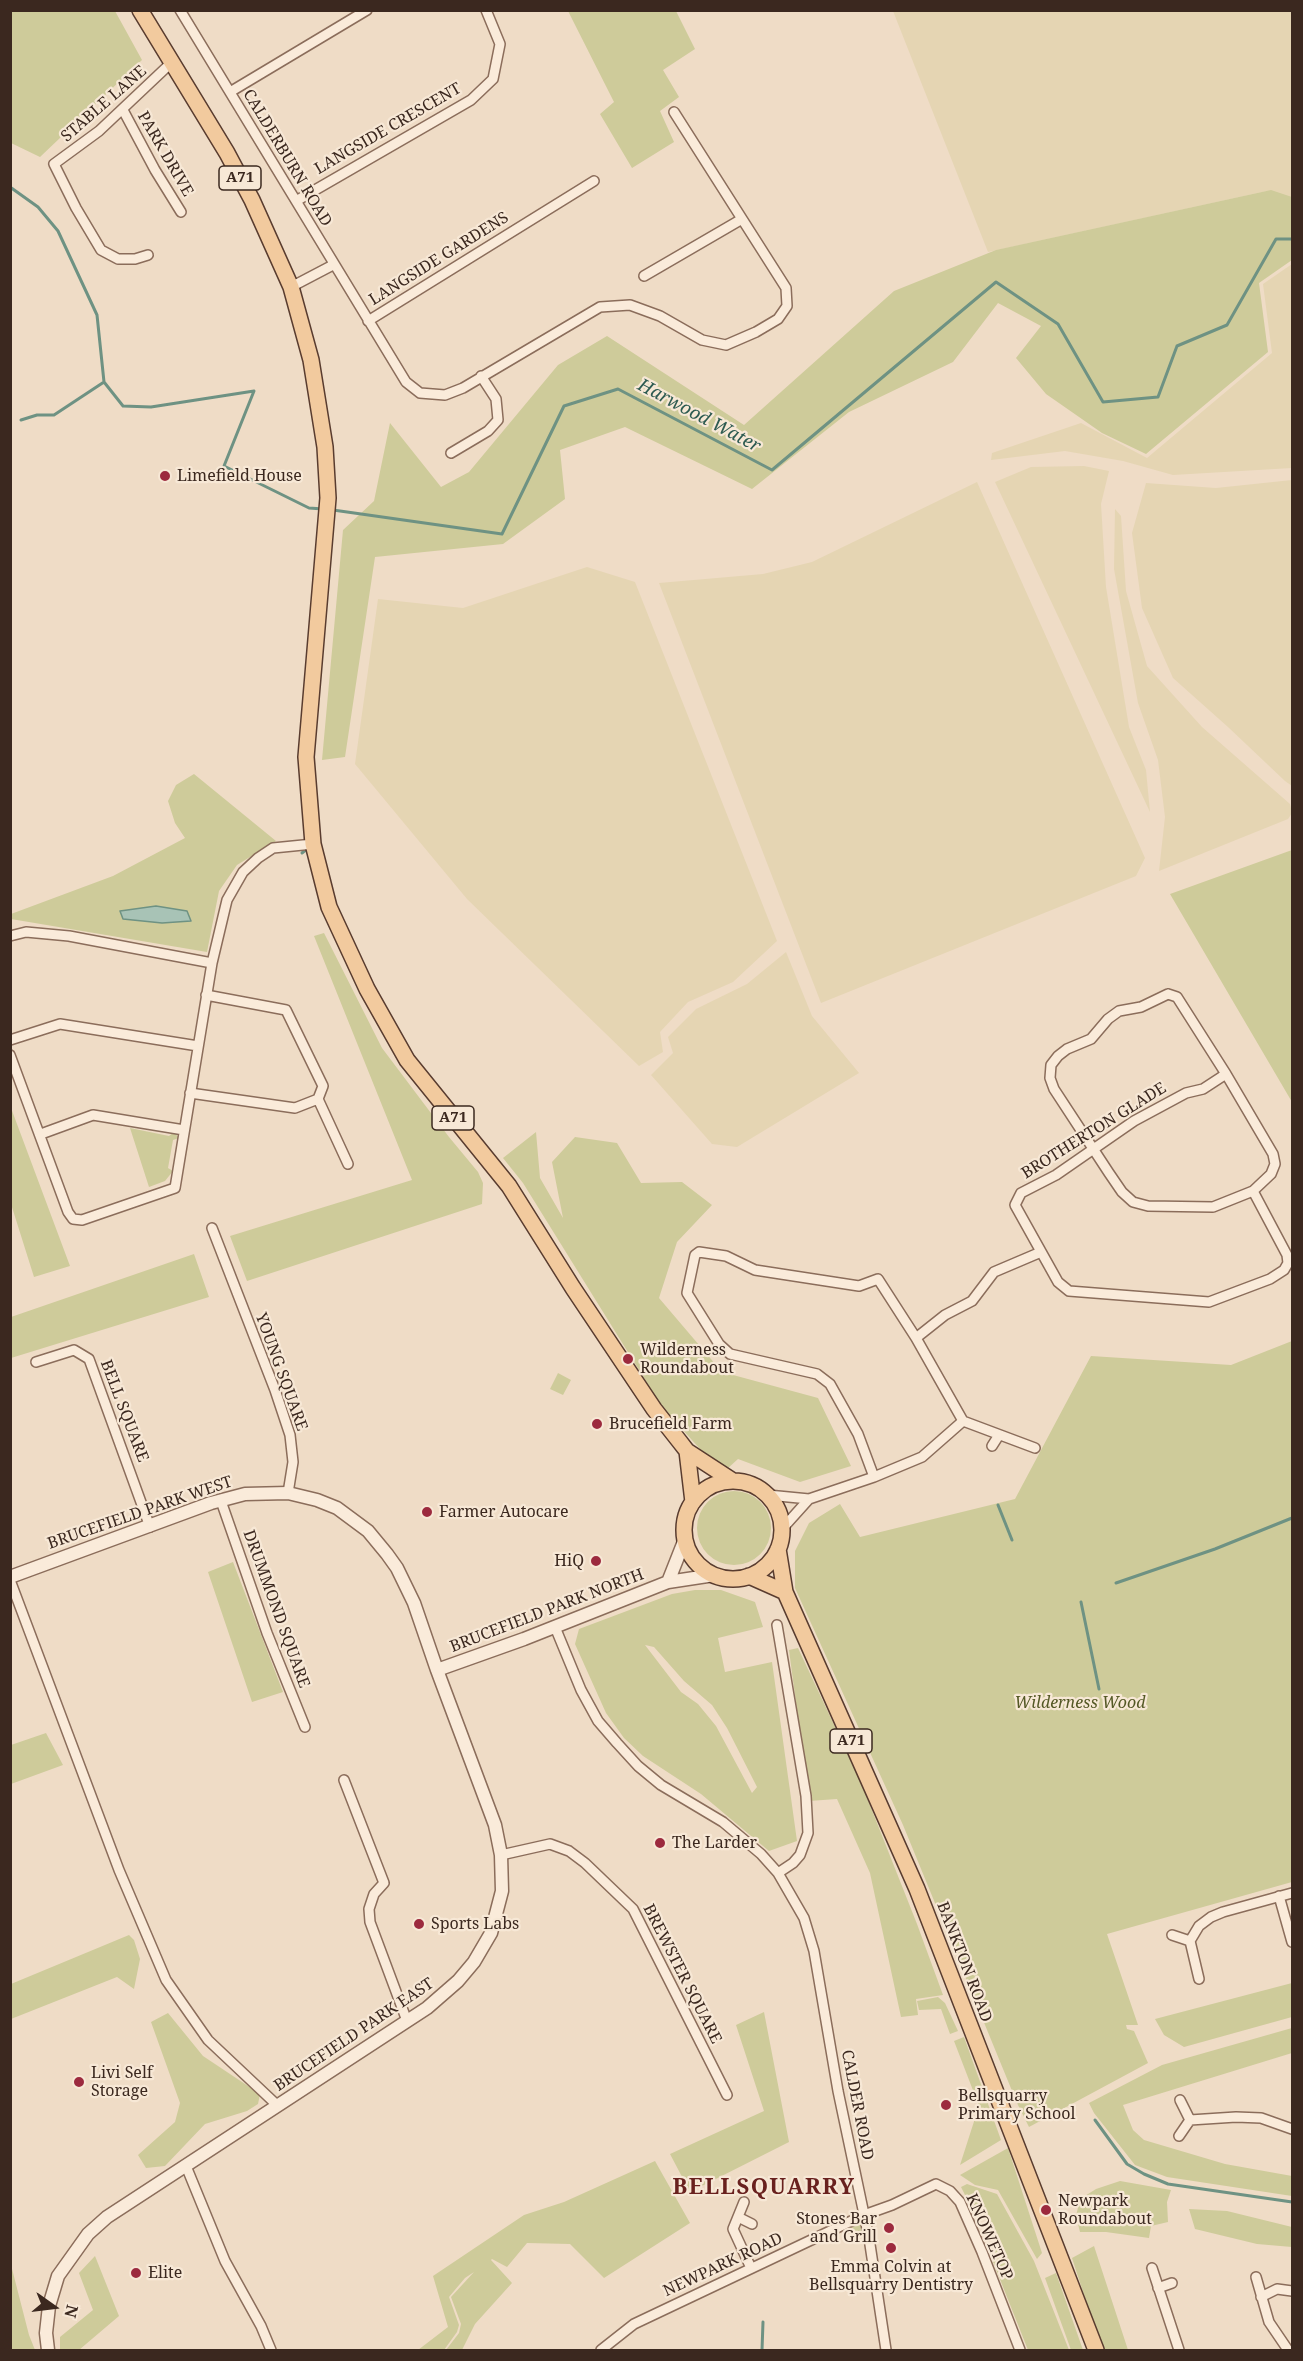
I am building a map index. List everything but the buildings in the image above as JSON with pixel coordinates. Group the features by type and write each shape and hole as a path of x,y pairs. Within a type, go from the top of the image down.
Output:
{"main road":[{"name":"A71","path":"140,10 227,153 252,200 291,288 311,360 325,447 328,498 306,757 313,844 329,907 367,989 406,1060 509,1186 573,1288 648,1400 687,1451 733,1481 746,1482 758,1487 768,1495"},
{"path":"687,1451 693,1502"},
{"path":"733,1481 718,1483 704,1491 693,1502 686,1520 685,1539 690,1554 700,1566 714,1575 725,1578 749,1576 785,1592"},
{"path":"768,1495 778,1511 782,1529"},
{"name":"A71","path":"749,1576 761,1570 771,1561 778,1549 782,1529"},
{"name":"BANKTON ROAD","path":"778,1549 785,1592 917,1889 1096,2350"}],"street":[{"name":"CALDERBURN ROAD","path":"180,10 368,321"},
{"path":"230,92 367,10"},
{"name":"LANGSIDE CRESCENT","path":"296,201 471,100 493,79 500,44 486,10"},
{"name":"STABLE LANE","path":"135,259 118,259 101,250 54,164 123,110 171,63"},
{"name":"PARK DRIVE","path":"123,110 155,170 181,212"},
{"name":"LANGSIDE GARDENS","path":"594,181 368,321 406,382 420,393 445,395 463,388 600,307 630,305 660,316 702,340 726,345 778,319 787,306 786,288 674,112"},
{"path":"644,276 742,219"},
{"path":"135,270 135,259 148,255"},
{"path":"291,288 333,265"},
{"path":"451,453 488,431 498,420 496,399 481,376"},
{"path":"10,1055 68,1212 73,1219 82,1220 175,1188 206,995 227,900 243,872 273,848 313,844"},
{"path":"10,936 26,932 69,936 212,963"},
{"path":"1168,994 1177,997 1226,1074 1273,1154 1275,1164 1271,1174 1253,1191 1213,1207 1148,1206 1133,1202 1122,1192 1054,1089 1050,1078 1050,1065 1067,1049 1091,1039 1108,1019 1119,1011 1141,1007 1168,994"},
{"path":"206,995 286,1010 322,1086 318,1099 348,1164"},
{"path":"10,1040 60,1024 198,1046"},
{"name":"BROTHERTON GLADE","path":"1041,1252 1015,1205 1021,1193 1056,1175 1134,1121 1186,1093 1203,1089 1226,1074"},
{"path":"190,1093 288,1108 295,1108 318,1099"},
{"path":"41,1134 93,1115 184,1130"},
{"path":"916,1338 945,1315 972,1301 994,1272 1041,1252 1058,1282 1069,1291 1209,1302 1270,1280 1284,1270 1288,1263 1287,1256 1253,1191"},
{"name":"YOUNG SQUARE","path":"212,1228 275,1390 290,1435 293,1462 288,1493"},
{"path":"874,1477 858,1434 830,1384 817,1374 730,1354 719,1344 687,1293 695,1255 699,1251 726,1256 755,1270 859,1286 878,1279 916,1338 963,1421 1035,1448"},
{"name":"BELL SQUARE","path":"36,1362 74,1350 89,1359 150,1527"},
{"path":"768,1495 809,1498 874,1477 922,1457 963,1421"},
{"path":"993,1446 999,1435"},
{"name":"BRUCEFIELD PARK WEST","path":"10,1578 221,1501 245,1494 288,1493 337,1508 368,1531 387,1554 414,1603 437,1670"},
{"path":"782,1529 809,1498"},
{"name":"DRUMMOND SQUARE","path":"221,1501 267,1633 305,1727"},
{"name":"BRUCEFIELD PARK NORTH","path":"668,1582 685,1539"},
{"name":"BRUCEFIELD PARK NORTH","path":"437,1670 555,1627 668,1582 714,1575"},
{"path":"10,1578 119,1870 166,1980 208,2040 278,2106"},
{"path":"777,1625 806,1796 808,1833 800,1855 778,1873"},
{"name":"CALDER ROAD","path":"555,1627 581,1690 598,1721 638,1766 661,1785 723,1822 761,1854 778,1873 804,1918 814,1951 838,2091 864,2215 886,2350"},
{"name":"BRUCEFIELD PARK EAST","path":"48,2350 46,2333 49,2306 58,2276 88,2234 107,2217 427,2008 458,1981 474,1962 491,1933 502,1891 501,1855 495,1825 437,1670"},
{"path":"344,1780 384,1883 374,1894 369,1910 370,1922 407,2021"},
{"name":"BREWSTER SQUARE","path":"501,1855 550,1844 569,1851 585,1863 633,1909 728,2095"},
{"path":"1199,1979 1190,1941 1199,1926 1211,1917 1293,1893"},
{"path":"1279,1896 1293,1942"},
{"path":"1172,1935 1190,1941"},
{"path":"1180,2100 1190,2120"},
{"path":"1190,2120 1261,2118 1293,2129"},
{"path":"1179,2136 1190,2120"},
{"path":"186,2166 225,2261 261,2326 271,2350"},
{"name":"KNOWETOP","path":"864,2215 892,2205 936,2184 950,2191 960,2202 1020,2350"},
{"path":"744,2202 733,2229 751,2268"},
{"name":"NEWPARK ROAD","path":"601,2350 634,2324 864,2215"},
{"path":"738,2217 752,2224"},
{"path":"1152,2268 1179,2350"},
{"path":"1256,2277 1269,2322 1288,2350"},
{"path":"1158,2288 1172,2283"},
{"path":"1261,2297 1277,2289 1293,2291"}],"shaded area":[{"path":"893,11 1292,11 1292,198 1267,191 988,252"},
{"path":"1292,264 1292,468 1173,475 1123,461 1065,451 991,460 992,453 1081,423 1147,458 1272,353 1263,284"},
{"path":"1084,466 1109,471 1101,504 1106,587 1129,727 1146,770 1150,812 995,482 1031,467"},
{"path":"1292,480 1292,786 1173,678 1142,608 1132,533 1146,483 1216,488"},
{"path":"977,482 1145,858 1136,876 821,1003 659,583 763,574 812,562"},
{"path":"1115,509 1121,516 1126,591 1147,666 1202,727 1290,804 1292,813 1288,819 1159,871 1165,817 1158,760 1138,703 1114,569"},
{"path":"587,567 635,582 777,941 733,982 688,1002 660,1032 663,1052 639,1066 467,899 355,764 378,599 463,608"},
{"path":"156,906 187,911 191,921 162,923 123,919 120,911"},
{"path":"786,952 812,1016 859,1073 737,1147 712,1144 651,1075 673,1053 668,1037 696,1009 747,984"}],"green space":[{"path":"10,11 115,11 142,60 40,157 11,143"},
{"path":"568,11 676,11 695,49 663,70 679,97 660,111 674,142 632,168 600,114 614,102"},
{"path":"1271,190 1292,197 1292,260 1259,283 1268,352 1146,454 1102,433 1046,394 1016,358 1041,326 998,303 953,362 849,412 752,489 625,427 560,450 565,499 503,544 375,557 345,757 322,760 343,530 374,501 390,423 441,487 469,472 558,365 607,336 744,425 894,291 996,250"},
{"path":"194,774 276,841 237,865 219,891 207,952 11,919 11,914 113,876 185,838 175,823 168,801 176,785"},
{"path":"1292,850 1292,1102 1170,894"},
{"path":"324,933 382,1048 478,1172 483,1183 482,1204 247,1281 230,1236 412,1180 314,936"},
{"path":"11,1108 70,1266 34,1277 11,1204"},
{"path":"130,1128 169,1136 174,1132 179,1138 173,1140 168,1168 173,1171 165,1181 149,1187"},
{"path":"536,1132 540,1178 563,1218 552,1162 575,1137 617,1143 641,1183 682,1182 712,1205 677,1242 659,1298 722,1372 818,1398 851,1466 800,1482 738,1459 727,1469 701,1450 662,1407 523,1183 503,1158"},
{"path":"194,1254 209,1297 11,1358 11,1317"},
{"name":"Wilderness Wood","path":"1292,1341 1292,1882 1107,1934 1138,2025 1126,2025 1127,2029 1134,2031 1148,2063 1029,2127 1017,2103 903,1825 795,1588 795,1551 809,1523 840,1504 860,1537 1015,1499 1091,1356 1231,1365"},
{"path":"558,1373 571,1380 563,1395 550,1389"},
{"path":"734,1491 748,1494 760,1502 768,1514 771,1528 768,1542 760,1554 748,1562 734,1565 720,1562 708,1554 700,1542 697,1528 700,1514 708,1502 720,1494"},
{"path":"233,1562 283,1692 252,1702 208,1572"},
{"path":"695,1590 721,1590 755,1602 763,1627 718,1638 725,1672 772,1662 797,1841 769,1851 701,1794 643,1756 624,1738 606,1713 575,1644 579,1629 672,1594","holes":["645,1645 654,1647 684,1681 712,1705 727,1728 757,1787 752,1793 716,1726 698,1704 681,1692"]},
{"path":"798,1648 860,1780 943,1995 916,1999 918,2015 901,2017 870,1873 837,1799 809,1801 789,1650"},
{"path":"46,1733 63,1765 11,1784 11,1745"},
{"path":"129,1935 134,1940 140,1959 134,1989 117,1977 11,2019 11,1984"},
{"path":"1292,1983 1292,2017 1184,2047 1164,2035 1155,2019"},
{"path":"938,1997 945,2003 958,2031 950,2034 941,2009 919,2010 917,2001"},
{"path":"764,2012 789,2142 690,2192 670,2154 764,2111 736,2025"},
{"path":"168,2013 203,2056 260,2094 258,2104 247,2111 205,2124 165,2166 146,2168 138,2155 175,2122 180,2103 151,2022"},
{"path":"1292,2028 1292,2053 1123,2105 1133,2130 1144,2140 1225,2164 1292,2176 1292,2196 1167,2177 1135,2165 1094,2113 1089,2103 1162,2065"},
{"path":"964,2037 1001,2140 960,2165 979,2106 954,2041"},
{"path":"1008,2148 1042,2253 1037,2259 998,2190 975,2185 960,2175"},
{"path":"655,2161 690,2223 604,2278 570,2244 527,2243 507,2267 492,2259 512,2283 475,2324 462,2350 446,2350 459,2333 461,2324 451,2297 474,2272 465,2278 449,2297 459,2325 457,2332 444,2350 418,2350 448,2327 433,2276 524,2215 564,2202"},
{"path":"1120,2181 1171,2190 1167,2202 1168,2222 1151,2226 1149,2238 1106,2232 1080,2232 1076,2216 1080,2199 1096,2189"},
{"path":"967,2184 997,2194 1034,2261 1069,2350 1028,2350 988,2249 996,2244 981,2208 973,2211 961,2187"},
{"path":"1189,2209 1227,2211 1292,2227 1292,2247 1257,2244 1195,2229"},
{"path":"861,2220 865,2235 846,2233 842,2229"},
{"path":"1094,2246 1128,2350 1102,2350 1072,2258"},
{"path":"95,2256 119,2316 79,2350 60,2350 60,2337 93,2310 79,2273"},
{"path":"10,2261 29,2335 35,2350 11,2350"},
{"path":"1056,2273 1083,2350 1071,2350 1045,2278"}],"waterway":[{"name":"Harwood Water","path":"10,187 38,207 58,231 97,315 104,382 123,406 151,407 254,391 224,466 309,508 323,509"},
{"name":"Harwood Water","path":"333,510 502,534 564,406 618,389 772,470 996,282 1058,324 1103,402 1158,397 1177,346 1227,325 1276,239 1292,239"},
{"path":"21,420 37,415 54,415 104,382"},
{"path":"302,853 308,848"},
{"path":"998,1505 1012,1540"},
{"path":"1116,1583 1215,1549 1292,1518"},
{"path":"1081,1602 1099,1689"},
{"path":"1095,2120 1127,2164 1168,2184 1292,2202"},
{"path":"762,2350 763,2322"}],"place":[{"name":"Limefield House","path":"165,476"},
{"name":"Wilderness Roundabout","path":"628,1359"},
{"name":"Brucefield Farm","path":"597,1424"},
{"name":"Farmer Autocare","path":"427,1512"},
{"name":"HiQ","path":"596,1561"},
{"name":"The Larder","path":"660,1843"},
{"name":"Sports Labs","path":"419,1924"},
{"name":"Livi Self Storage","path":"79,2082"},
{"name":"Bellsquarry Primary School","path":"946,2105"},
{"name":"Newpark Roundabout","path":"1046,2210"},
{"name":"Stones Bar and Grill","path":"889,2228"},
{"name":"Emma Colvin at Bellsquarry Dentistry","path":"891,2248"},
{"name":"Elite","path":"136,2273"}],"district":[{"name":"BELLSQUARRY","path":"764,2188"}]}
